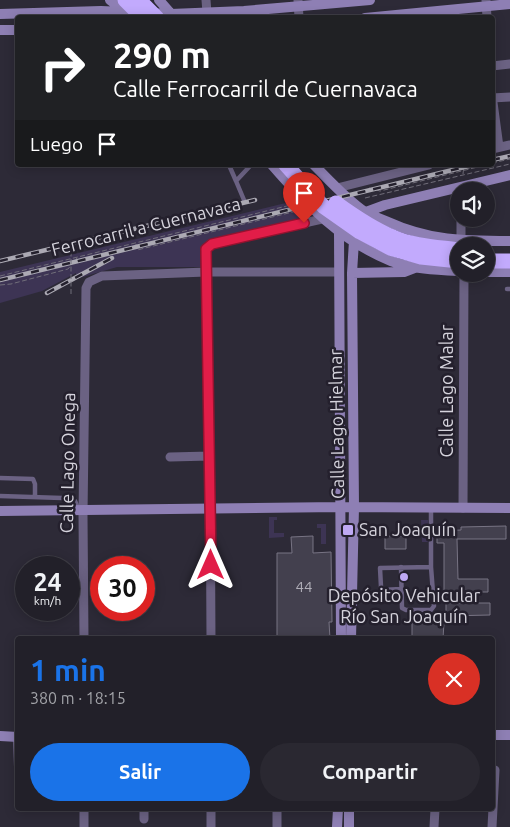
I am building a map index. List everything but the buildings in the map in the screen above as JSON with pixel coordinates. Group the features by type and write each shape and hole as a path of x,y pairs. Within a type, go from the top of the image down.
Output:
{"highway":[{"path":"139,0 166,15"},
{"path":"288,167 323,206 360,232 390,248 421,257 450,260"},
{"path":"301,167 333,201 372,227 394,238 424,245 450,246"},
{"path":"495,251 510,251"},
{"path":"495,261 510,261"}],"street":[{"path":"110,0 128,10"},
{"path":"159,0 167,15"},
{"path":"206,0 207,13"},
{"path":"181,15 298,3 370,0"},
{"path":"389,15 486,3 510,4"},
{"path":"0,14 101,5 161,15"},
{"path":"0,30 15,30"},
{"path":"495,66 510,64"},
{"path":"495,97 510,97"},
{"path":"495,131 496,148 510,145"},
{"path":"274,167 302,200 339,232 354,241 391,261 417,268 450,270"},
{"path":"316,167 336,188 366,212 396,226 450,243"},
{"path":"336,188 421,167"},
{"path":"473,182 510,175"},
{"path":"366,212 450,187"},
{"name":"Calle Lago Hielmar","path":"351,636 354,507 352,273 354,241 366,212"},
{"path":"210,636 211,510 206,249 212,244 322,218"},
{"name":"Calle Lago Hielmar","path":"339,232 341,636"},
{"path":"417,268 423,235"},
{"path":"495,242 510,241"},
{"path":"352,273 404,272 417,268"},
{"path":"206,272 338,272"},
{"name":"Calle Lago Onega","path":"84,636 81,510 86,288 89,282 102,276 206,272"},
{"path":"495,272 510,272"},
{"name":"Calle Lago Malar","path":"463,508 464,282"},
{"path":"170,457 210,456"},
{"path":"0,510 211,510 340,507 510,508"},
{"path":"495,734 510,734"},
{"path":"0,736 15,736"},
{"path":"495,784 496,770"},
{"path":"84,811 84,827"},
{"path":"144,811 144,819"},
{"path":"210,811 211,827"},
{"path":"277,811 277,827"},
{"path":"337,827 338,811"},
{"path":"349,827 350,811"},
{"path":"434,827 435,811"},
{"path":"492,827 493,811"}],"lane":[{"path":"230,167 244,200"},
{"path":"236,181 249,167"},
{"path":"0,478 33,479 35,497"},
{"path":"0,496 62,498 76,503 81,510"},
{"path":"401,568 402,606 404,610 428,610 433,608 431,508"},
{"path":"401,589 382,590 380,586 380,568 431,567"}],"path":[{"path":"495,162 510,159"},
{"path":"477,172 510,164"},
{"path":"462,182 464,167"},
{"path":"367,188 380,191 476,167"},
{"path":"464,182 477,172 480,167"},
{"path":"365,198 450,186"},
{"name":"Ferrocarril a Cuernavaca","path":"0,276 299,203"},
{"path":"136,243 137,250 304,209"},
{"path":"71,241 71,294"},
{"path":"0,285 11,284 68,269 77,257"}],"shaded area":[{"path":"298,200 312,216 203,244 202,267 117,267 76,279 76,273 42,291 0,303 0,272"},
{"path":"269,517 277,517 277,520 274,520 274,533 284,533 284,537 269,538"},
{"path":"421,520 428,520 428,542 422,542"},
{"path":"317,524 326,524 326,544 321,544 321,528 317,528"}],"railway":[{"path":"495,159 510,156"},
{"path":"0,280 465,167"},
{"path":"0,261 255,200"},
{"path":"47,293 112,258"}],"place":[{"name":"San Joaquín","path":"348,530"},
{"name":"Depósito Vehicular Río San Joaquín","path":"404,577"}],"route":[{"path":"211,565 206,249 212,244 304,223"}]}
